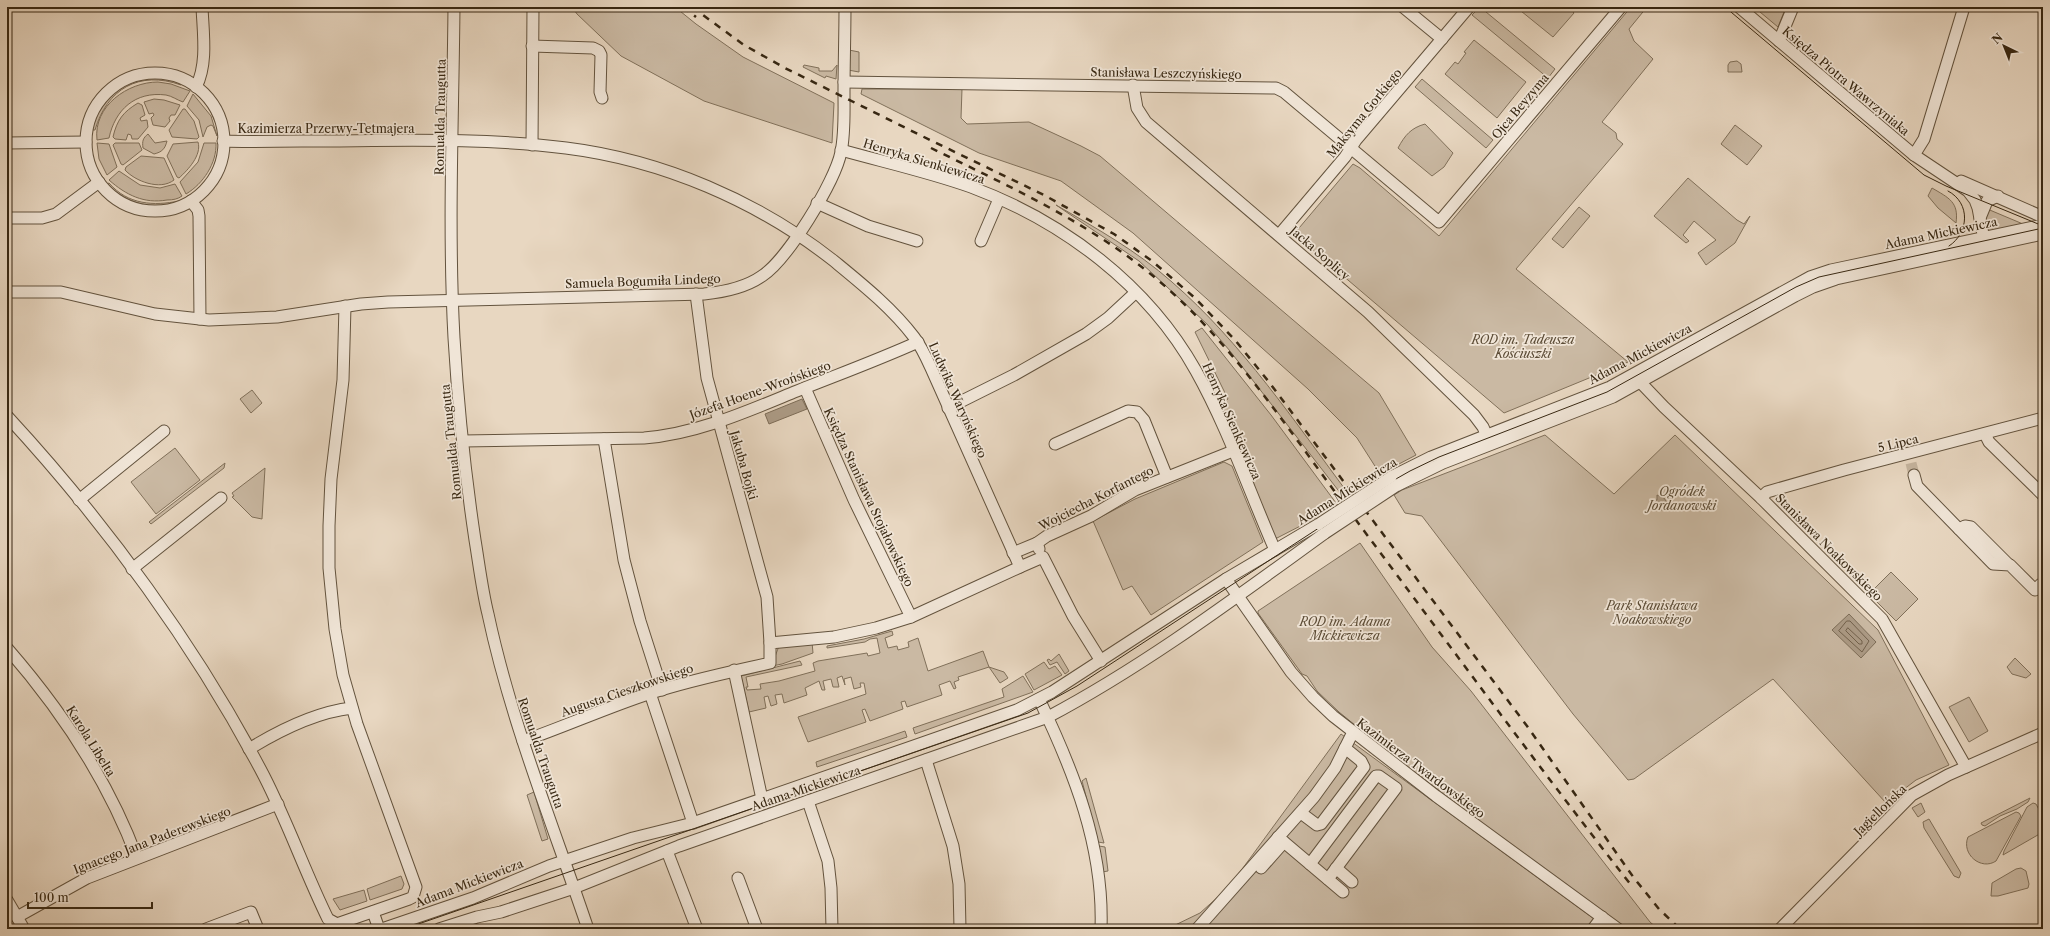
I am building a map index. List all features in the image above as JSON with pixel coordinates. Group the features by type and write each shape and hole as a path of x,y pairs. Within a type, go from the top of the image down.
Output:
{"street":[{"path":"196,87 201,76 203,65 202,7"},
{"name":"Romualda Traugutta","path":"454,7 452,141 453,300 463,441 470,507 487,612 502,674 523,741 565,861"},
{"path":"532,7 532,145"},
{"name":"Samuela Bogumiła Lindego","path":"7,292 61,292 155,314 200,319 246,319 277,317 345,306 388,302 696,294 728,290 756,280 773,267 799,234 835,169 841,150 845,7"},
{"path":"1403,7 1442,39"},
{"name":"Maksyma Gorkiego","path":"1279,235 1351,149 1356,140 1469,7"},
{"name":"Ojca Beyzyma","path":"1440,222 1621,7"},
{"name":"Księdza Piotra Wawrzyniaka","path":"1739,7 1914,155 1957,182 1971,194 1976,203 1985,242"},
{"path":"1780,41 1793,7"},
{"path":"1914,155 1924,139 1964,7"},
{"path":"532,46 593,48 598,51 601,55 600,92 602,98"},
{"path":"143,74 164,74 184,80 196,87 216,111 221,125 224,141 222,155 215,175 202,192 191,201 167,210 141,210 117,200 99,182 89,163 86,142 91,115 98,103 112,88 130,78 143,74"},
{"name":"Stanisława Leszczyńskiego","path":"844,82 1276,88 1284,92 1440,222"},
{"name":"Jacka Soplicy","path":"1134,85 1137,108 1146,122 1368,312 1474,415 1489,440"},
{"name":"Kazimierza Przerwy-Tetmajera","path":"224,141 452,141"},
{"name":"Ludwika Waryńskiego","path":"452,141 532,145 584,150 639,163 681,176 718,191 799,234 873,295 907,328 918,342 1020,566"},
{"path":"7,143 86,142"},
{"name":"Henryka Sienkiewicza","path":"841,150 955,182 999,199 1033,215 1083,246 1100,259 1160,319 1188,357 1206,390 1274,550"},
{"name":"Księdza Piotra Wawrzyniaka","path":"1938,171 2043,217"},
{"path":"7,218 42,218 56,214 99,182"},
{"path":"1980,221 1982,211 1987,201 1998,196"},
{"path":"981,241 999,199"},
{"path":"191,201 198,210 199,216 200,319"},
{"path":"817,203 868,226 917,241"},
{"name":"Adama Mickiewicza","path":"1985,242 2043,225"},
{"name":"Adama Mickiewicza","path":"439,929 477,916 501,912 574,888 667,851 1048,717 1107,683 1238,597 1322,528 1394,481 1434,467 1489,440 1597,392 1639,377 1810,277 1838,268 1985,242 2043,234"},
{"path":"948,408 1014,375 1086,334 1108,318 1135,293"},
{"name":"Jakuba Bojki","path":"696,294 704,360 718,421 766,592 770,643"},
{"path":"249,749 294,725 341,709 352,708 337,642 329,568 331,479 342,391 345,306"},
{"name":"Józefa Hoene-Wrońskiego","path":"463,441 604,439 662,436 718,421 806,388 918,342"},
{"name":"Stanisława Noakowskiego","path":"1639,377 1664,407 1761,498 1886,624 1966,767"},
{"name":"Księdza Stanisława Stojałowskiego","path":"806,388 854,500 911,617"},
{"name":"Wojciecha Korfantego","path":"1055,444 1128,411 1137,412 1143,416 1167,477"},
{"path":"7,416 79,500 132,569 184,642 249,749 278,804"},
{"name":"5 Lipca","path":"1761,498 1774,490 1910,458 1985,434 2043,418"},
{"path":"79,500 164,432"},
{"path":"1985,434 1991,444 2043,495"},
{"path":"604,439 624,560 640,621 662,690"},
{"name":"Wojciecha Korfantego","path":"1037,543 1046,536 1091,516 1135,490 1233,451"},
{"path":"1914,475 1918,486 1993,564 1997,566 2008,564 2034,590 2041,584"},
{"path":"132,569 221,498"},
{"name":"Adama Mickiewicza","path":"382,929 474,898 565,861 642,835 693,823 762,800 984,722 1039,699 1274,550 1322,528"},
{"path":"1014,553 1037,543 1073,616 1101,661"},
{"path":"770,643 856,634 911,617 1020,566 1043,557"},
{"path":"1226,580 1238,597"},
{"name":"Kazimierza Twardowskiego","path":"1238,597 1297,679 1325,709 1405,772 1618,929"},
{"name":"Augusta Cieszkowskiego","path":"523,741 650,693 734,670 770,663 770,643"},
{"name":"Karola Libelta","path":"7,648 48,698 84,751 115,808 137,858"},
{"path":"734,670 762,800"},
{"path":"650,693 693,823"},
{"path":"1039,699 1075,780 1087,816 1094,845 1100,892 1101,929"},
{"name":"Adama Mickiewicza","path":"278,804 326,914 332,923 337,924 409,899 416,891 415,882 352,708"},
{"path":"1225,909 1281,840 1329,777 1353,732"},
{"name":"Jagiellońska","path":"1780,929 1907,799 1930,784 2043,733"},
{"path":"1301,813 1317,825 1321,824 1364,767 1362,761 1345,748"},
{"path":"926,760 953,846 959,884 960,929"},
{"path":"1328,880 1405,772"},
{"path":"1310,864 1376,776 1379,776 1394,787"},
{"path":"808,801 828,861 831,888 832,929"},
{"name":"Ignacego Jana Paderewskiego","path":"17,916 74,885 137,858 278,804"},
{"path":"1281,840 1343,892"},
{"path":"1197,929 1281,840"},
{"path":"667,851 698,929"},
{"path":"565,861 588,929"},
{"path":"1336,868 1352,882"},
{"path":"738,878 757,929"},
{"path":"7,900 24,929"},
{"path":"206,929 251,912 258,929"},
{"path":"373,912 379,929"},
{"path":"1593,929 1602,917"}],"green space":[{"path":"572,7 675,7 696,24 743,57 834,103 832,143 704,101 621,56 577,14"},
{"path":"1480,7 1555,69 1548,78 1472,15"},
{"path":"1516,7 1569,7 1574,13 1553,37"},
{"name":"ROD im. Tadeusza Kościuszki","path":"1631,7 1647,7 1629,29 1634,41 1653,59 1602,122 1616,133 1617,139 1623,144 1516,269 1628,362 1504,413 1294,234 1353,164 1360,168 1439,236"},
{"path":"1754,7 1786,7 1778,27"},
{"path":"1474,40 1526,82 1497,118 1445,74 1455,62 1458,64 1466,53 1464,52"},
{"path":"849,50 859,52 859,72 848,70"},
{"path":"1737,61 1741,64 1742,72 1728,72 1728,65 1730,62"},
{"path":"804,65 819,68 819,71 832,71 837,65 836,79 826,76 825,78 803,67"},
{"path":"152,77 175,80 182,84 152,80 138,82 127,86 116,94 108,104 100,116 95,130 92,130 100,109 113,94 131,83"},
{"path":"1422,79 1493,140 1486,148 1415,87"},
{"path":"158,82 171,84 190,91 183,102 166,95 145,96 136,99 121,111 112,128 109,138 97,140 97,128 101,117 115,98 124,91 135,86"},
{"path":"862,89 962,89 961,118 967,124 1029,122 1100,156 1379,393 1416,455 1380,474 1357,438 1308,389 1133,233 1061,181 979,153 861,94"},
{"path":"199,93 215,112 219,130 208,106 197,95"},
{"path":"193,94 211,116 217,136 213,126 211,125 207,127 203,137 199,120 187,106"},
{"path":"154,99 164,100 180,105 175,115 171,115 169,118 170,121 165,127 153,125 151,118 154,115 153,113 149,114 144,102"},
{"path":"138,103 142,105 145,115 140,118 141,121 147,120 148,127 138,139 132,139 131,135 128,134 126,140 115,139 113,137 116,126 121,117"},
{"path":"183,109 185,109 194,121 199,137 197,139 172,137 169,130"},
{"path":"1425,124 1453,153 1444,167 1432,176 1398,148 1403,139 1409,133"},
{"path":"1735,125 1762,146 1747,165 1721,144"},
{"path":"148,134 155,143 167,141 163,150 154,154 143,148 143,140"},
{"path":"198,142 198,152 193,162 179,178 177,177 167,156 173,144"},
{"path":"97,143 109,144 117,167 107,175 99,159"},
{"path":"115,143 139,143 142,150 123,165 121,164 113,145"},
{"path":"204,143 216,143 214,158 203,179 186,194 180,182 198,162"},
{"path":"141,156 164,158 174,180 162,185 155,185 141,181 129,174 125,170 126,167"},
{"path":"119,171 140,185 160,188 175,184 182,196 175,199 159,201 151,201 136,197 122,190 109,180"},
{"path":"1688,178 1737,220 1744,224 1750,216 1735,243 1706,265 1698,253 1716,240 1694,221 1683,235 1689,241 1686,243 1654,216"},
{"path":"109,183 124,196 133,200 151,203 170,203 179,201 180,203 159,206 140,204 132,201 115,191 107,184"},
{"path":"1932,188 1952,201 1956,210 1956,223 1938,208 1928,196"},
{"path":"1056,205 1116,240 1145,260 1172,282 1197,306 1222,331 1267,384 1350,496 1345,499 1230,351 1207,324 1139,261"},
{"path":"1579,207 1590,216 1563,248 1552,239"},
{"path":"1985,208 2023,224 1989,232 1986,227"},
{"path":"1202,328 1271,415 1336,503 1312,520 1277,538 1272,536 1242,466 1221,405 1228,399 1195,332"},
{"path":"252,390 262,403 251,413 240,399"},
{"name":"Park Stanisława Noakowskiego","path":"1545,435 1614,494 1675,435 1878,630 1949,765 1916,780 1886,803 1773,679 1634,779 1628,780 1573,714 1422,516 1405,513 1394,495 1402,490"},
{"path":"175,448 200,480 156,514 131,482"},
{"path":"1224,462 1232,466 1263,542 1151,615 1132,586 1123,590 1093,521 1135,499"},
{"path":"225,463 224,468 151,524 149,522"},
{"path":"265,468 262,519 252,517 232,497 234,496 232,493"},
{"name":"ROD im. Adama Mickiewicza","path":"1360,543 1432,647 1471,691 1650,922 1658,929 1627,929 1541,867 1389,753 1339,712 1317,691 1307,676 1302,674 1258,611"},
{"path":"1891,572 1918,599 1896,621 1869,594"},
{"path":"892,631 893,635 885,638 888,648 897,646 898,650 909,647 908,642 918,638 928,671 983,651 989,667 958,677 959,680 954,682 956,688 954,689 950,681 939,685 942,695 907,707 905,701 901,702 903,709 870,721 865,709 862,710 866,722 808,742 798,717 866,694 864,683 860,683 861,687 854,689 851,677 844,679 845,685 842,676 837,678 839,687 833,687 831,679 823,681 825,690 822,690 819,681 805,688 807,695 784,703 782,694 775,695 777,704 771,706 768,696 764,697 766,708 749,712 741,676 800,661 802,665 746,677 748,687 746,687 747,690 761,689 760,684 779,681 815,671 813,663 818,661 867,653 868,656 880,653 877,638 870,639 865,642 827,648 827,646 864,639"},
{"path":"812,642 813,653 782,664 767,667 773,662 779,646"},
{"path":"1059,654 1069,671 1065,674 1057,662 1050,665 1047,660 1049,659 1051,661"},
{"path":"2015,658 2031,674 2026,678 2012,674 2007,667"},
{"path":"1044,662 1049,669 1055,666 1062,675 1034,690 1025,674"},
{"path":"989,667 1004,672 1008,678 1000,683"},
{"path":"1023,676 1033,692 915,734 913,728 1004,697 1002,689"},
{"path":"1969,697 1988,731 1969,742 1949,707"},
{"path":"905,731 907,737 817,767 816,762"},
{"path":"1341,734 1608,929 1167,929 1200,913 1229,887"},
{"path":"1086,778 1104,843 1098,842 1082,781"},
{"path":"534,792 548,839 542,841 527,795"},
{"path":"2030,798 2028,802 2017,809 2000,816 1985,826 1982,825 1981,823"},
{"path":"1921,803 1925,812 1918,817 1912,808"},
{"path":"2033,803 2036,804 2043,817 2043,832 2003,855 2027,807"},
{"path":"2016,812 2021,816 1996,861 1990,864 1984,864 1974,859 1967,849 1968,837"},
{"path":"1929,819 1961,873 1959,878 1954,876 1924,828 1923,822"},
{"path":"1099,846 1105,847 1108,871 1102,872"},
{"path":"2021,868 2026,871 2029,884 2028,888 1998,896 1991,896 1992,883 2016,869"},
{"path":"401,876 404,884 402,889 370,900 367,889"},
{"path":"364,890 367,901 340,910 333,899"}],"water":[{"path":"802,399 807,409 769,424 765,414"},
{"path":"1657,495 1664,498 1670,507 1669,510 1660,510 1650,504 1650,500 1657,500"},
{"path":"1849,614 1876,642 1861,658 1832,630"}],"tunnel":[{"path":"1911,463 1914,475"}],"tram line":[{"path":"1725,7 1924,175 1946,186 2043,226"},
{"path":"1948,191 1961,203 1965,218 1961,234 1949,246"},
{"path":"404,929 1028,713 1077,686 1380,488 1439,457 1607,392 1796,287 1819,277 2043,228"}],"railway":[{"path":"683,7 696,17"},
{"path":"692,7 744,45 785,68 1044,195 1114,234 1152,261 1195,298 1235,340 1269,382 1527,726 1634,878 1659,909 1680,929"},
{"path":"931,148 1049,207 1106,241 1159,281 1186,305 1211,331 1280,416 1522,743 1631,885"}],"park label":[{"name":"Ogródek Jordanowski","path":"1682,498"}]}
